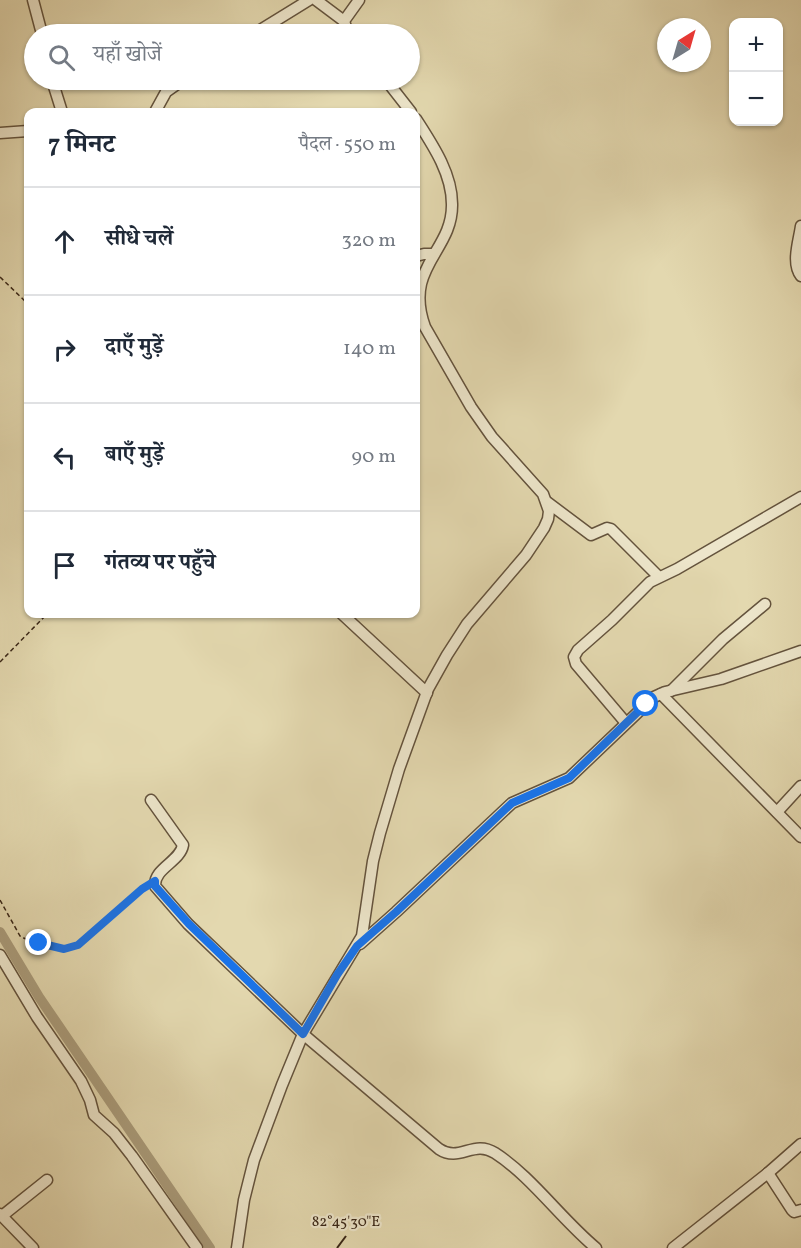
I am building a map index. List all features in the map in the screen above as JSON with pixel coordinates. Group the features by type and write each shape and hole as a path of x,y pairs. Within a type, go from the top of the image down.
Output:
{"street":[{"path":"33,0 39,24"},
{"path":"270,24 309,0"},
{"path":"316,0 345,24"},
{"path":"344,21 359,0"},
{"path":"55,90 61,108"},
{"path":"157,108 169,90"},
{"path":"394,90 408,108"},
{"path":"420,126 432,145 450,186 453,205 451,219 444,237 433,254 420,286"},
{"path":"0,133 24,130"},
{"path":"801,226 796,270 801,276"},
{"path":"420,256 433,254"},
{"path":"237,1248 246,1194 260,1140 303,1034 362,936 373,861 380,833 399,769 427,693 467,624 526,555 544,528 549,511 539,488 492,437 471,407 425,327 420,309"},
{"path":"626,723 576,664 574,657 578,650 650,582 677,569 801,497"},
{"path":"547,502 591,535 607,528 611,529 659,577"},
{"path":"666,692 765,604"},
{"path":"346,618 427,693"},
{"path":"357,946 512,803 569,778 654,697 721,679 801,651"},
{"path":"666,692 801,837"},
{"path":"777,812 801,786"},
{"path":"151,800 182,842 183,849 155,881 155,886 189,924 303,1034 445,1153 460,1154 480,1147 495,1153 517,1170 596,1248"},
{"path":"0,955 37,1017 81,1081 94,1115 114,1133 132,1156 197,1248"},
{"path":"673,1248 801,1144"},
{"path":"768,1173 792,1210 794,1212 801,1210"},
{"path":"32,1247 1,1215 47,1180"}],"path":[{"path":"0,277 24,300"},
{"path":"0,662 43,618"},
{"path":"0,900 20,936 55,947 72,948 142,889 155,881"}],"waterway":[{"path":"0,932 39,997 210,1248"}],"route":[{"path":"39,943 64,949 78,945 142,889 155,881 155,886 189,924 303,1034 337,975 357,946 512,803 569,778 646,704"}]}
